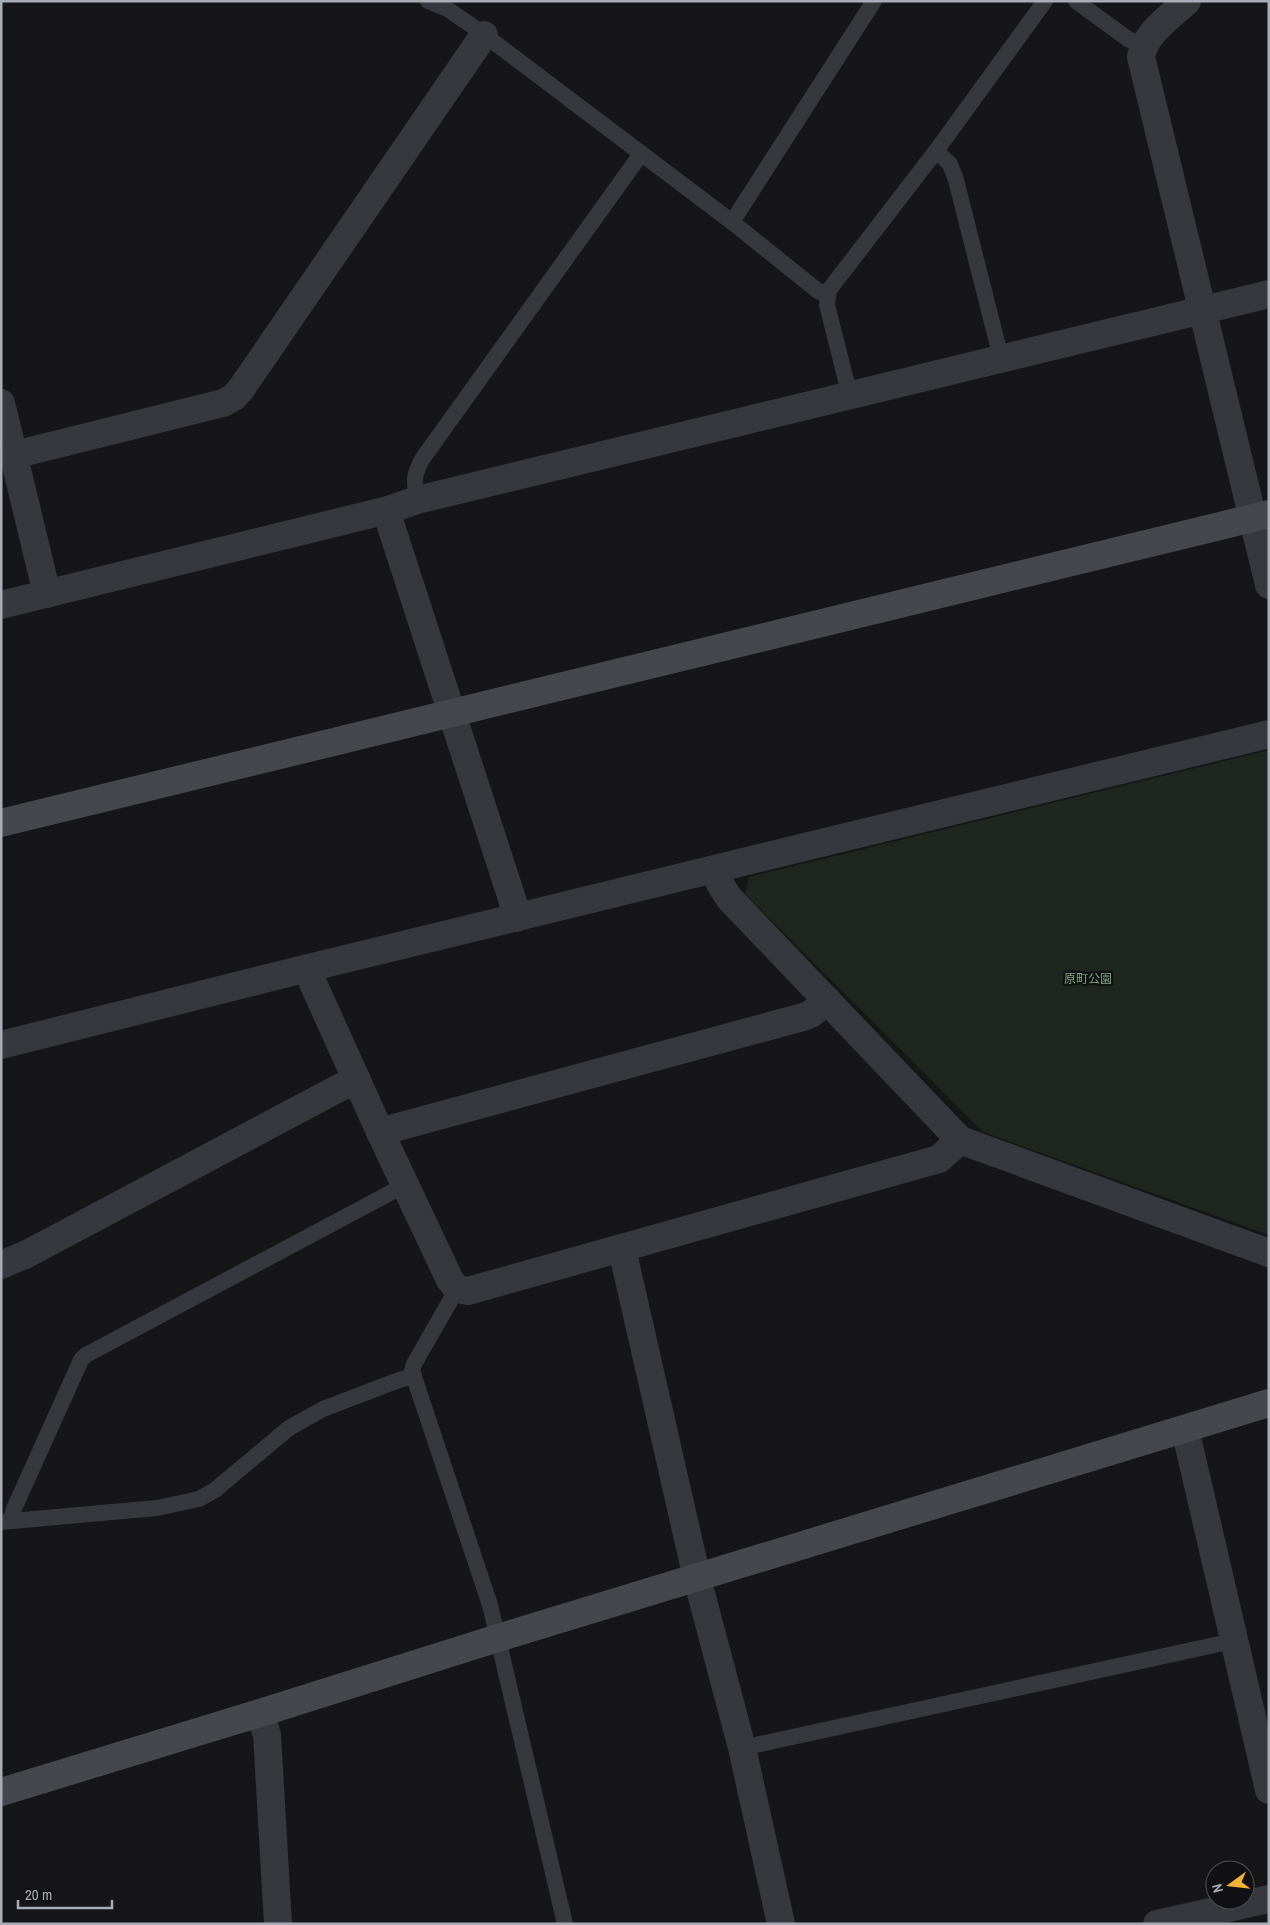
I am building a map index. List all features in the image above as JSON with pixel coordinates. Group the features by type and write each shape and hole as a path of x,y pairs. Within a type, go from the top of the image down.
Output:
{"street":[{"path":"1187,1 1143,46 1141,57 1204,310 1260,516 1269,585"},
{"path":"14,455 223,403 234,397 241,390 484,35"},
{"path":"1,605 388,510 417,500 1269,294"},
{"path":"1,403 47,594"},
{"path":"388,510 390,524 514,905 516,918"},
{"path":"1,823 1260,516"},
{"path":"1,1046 308,968 1269,734"},
{"path":"716,868 720,884 730,898 960,1140 1269,1253"},
{"path":"308,968 356,1080 450,1280 457,1288 468,1291 939,1159 960,1140"},
{"path":"381,1134 394,1128 803,1017 811,1014 827,1000"},
{"path":"1,1265 27,1254 337,1088 356,1080"},
{"path":"622,1249 697,1578 742,1748 781,1924"},
{"path":"1,1792 1269,1402"},
{"path":"1185,1429 1269,1790"},
{"path":"260,1713 267,1735 278,1924"},
{"path":"1157,1924 1269,1899"}],"lane":[{"path":"428,1 446,8 484,35 732,222 818,291 828,296"},
{"path":"732,222 874,1"},
{"path":"850,396 827,305 829,290 936,151 1045,1"},
{"path":"1076,1 1128,39 1143,46"},
{"path":"936,151 950,164 956,180 1001,358"},
{"path":"417,500 414,480 416,470 423,458 642,154"},
{"path":"8,1521 81,1360 86,1355 405,1185"},
{"path":"457,1288 414,1364 412,1371 490,1605 565,1924"},
{"path":"8,1521 157,1508 198,1499 215,1490 289,1428 323,1409 414,1376"},
{"path":"742,1748 1234,1641"}],"green space":[{"name":"原町公園","path":"1269,750 1269,1235 983,1132 745,894 749,877"}]}
